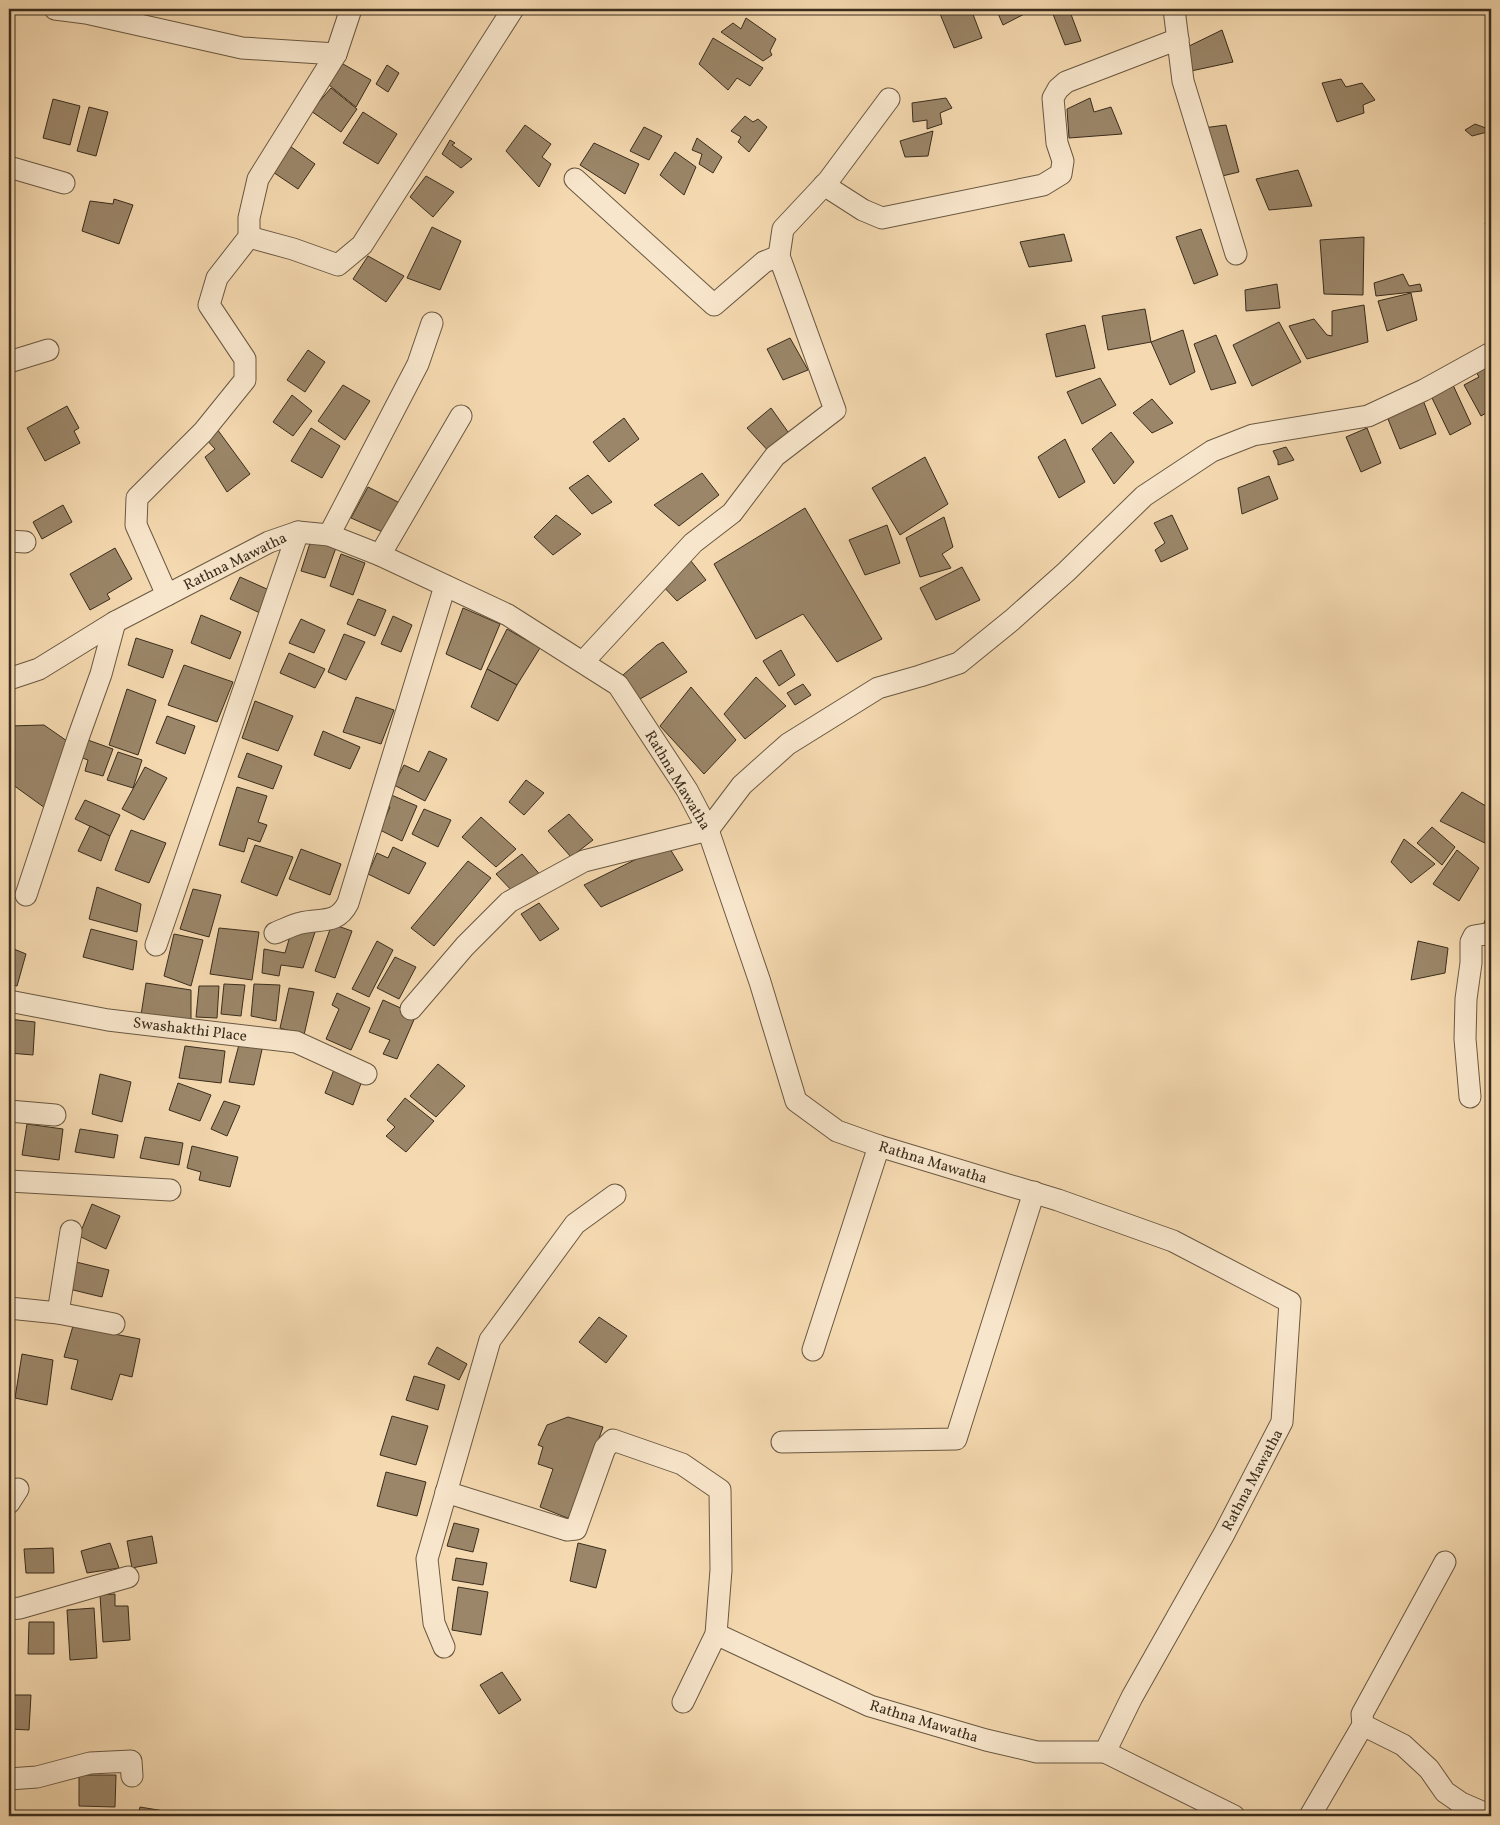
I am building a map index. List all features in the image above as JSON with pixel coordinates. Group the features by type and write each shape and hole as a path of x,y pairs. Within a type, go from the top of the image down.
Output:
{"street":[{"path":"55,9 87,11 242,48 336,54"},
{"path":"166,594 136,525 137,498 204,432 245,380 245,359 209,305 217,278 250,237 249,218 258,179 336,54 351,9"},
{"path":"250,237 338,264 362,245 513,9"},
{"path":"1174,9 1184,80 1236,254"},
{"path":"824,185 863,210 882,218 1043,185 1061,174 1063,161 1057,143 1053,98 1058,89 1066,82 1178,39"},
{"path":"583,662 693,544 732,513 775,456 835,410 779,256 783,229 824,185 889,99"},
{"path":"9,167 64,183"},
{"path":"575,179 714,305 764,262 779,256"},
{"path":"329,536 418,364 432,323"},
{"path":"9,362 48,350"},
{"path":"410,1009 466,946 509,902 584,861 708,830 742,785 788,744 878,688 959,663 1012,620 1066,572 1144,496 1212,451 1253,435 1368,416 1424,390 1491,353"},
{"path":"380,556 461,416"},
{"path":"156,945 298,532"},
{"name":"Rathna Mawatha","path":"9,679 39,669 115,622 166,594 269,542 298,532 329,536 380,556 508,614 618,685 686,790 708,830 760,982 796,1100 838,1131 880,1146 1034,1192 1173,1241 1290,1302 1282,1422 1224,1534 1132,1697 1106,1752 1037,1752 986,1740 870,1706 716,1634"},
{"path":"275,933 300,923 333,919 344,911 348,903 445,586"},
{"path":"26,895 101,674 115,622"},
{"path":"1470,1097 1465,1039 1466,999 1471,963 1471,942 1483,936"},
{"name":"Swashakthi Place","path":"9,1001 108,1020 296,1042 366,1074"},
{"path":"9,1111 55,1114"},
{"path":"813,1350 880,1146"},
{"path":"9,1181 170,1190"},
{"path":"782,1442 956,1439 1034,1192"},
{"path":"444,1648 434,1622 427,1560 490,1340 575,1224 615,1195"},
{"path":"58,1313 71,1231"},
{"path":"9,1308 58,1313 114,1324"},
{"path":"446,1492 568,1530 576,1529 605,1448 613,1440 682,1464 720,1490 721,1570 716,1634 683,1702"},
{"path":"1310,1816 1363,1725 1362,1714 1445,1562"},
{"path":"9,1609 20,1608 128,1577"},
{"path":"1363,1725 1403,1745 1429,1769 1445,1792 1461,1804 1491,1816"},
{"path":"1106,1752 1234,1816"},
{"path":"9,1779 37,1777 90,1763 131,1761 132,1776"}],"building":[{"path":"938,9 971,9 982,38 954,48"},
{"path":"996,9 1034,9 1003,25"},
{"path":"1051,9 1069,9 1081,41 1065,45"},
{"path":"746,18 776,39 770,51 772,55 763,61 721,32 733,23 741,29"},
{"path":"1222,30 1233,62 1191,71 1183,49"},
{"path":"713,38 763,68 750,86 737,78 728,90 699,64"},
{"path":"336,60 371,80 356,107 329,85"},
{"path":"387,65 399,73 388,92 376,84"},
{"path":"1341,79 1346,87 1362,83 1375,100 1363,105 1364,113 1337,122 1322,83"},
{"path":"331,88 357,109 341,132 311,111"},
{"path":"946,98 952,108 940,113 942,124 927,129 927,120 913,122 912,103"},
{"path":"1090,98 1094,112 1111,107 1122,134 1069,138 1067,109"},
{"path":"53,99 80,106 70,145 43,138"},
{"path":"89,107 108,112 96,156 77,151"},
{"path":"363,112 397,134 378,164 343,143"},
{"path":"745,116 753,122 758,119 767,127 749,152 738,142 741,137 731,131"},
{"path":"1475,124 1491,131 1472,136 1465,130"},
{"path":"525,125 551,144 542,157 551,164 539,187 506,151"},
{"path":"1226,125 1239,172 1218,177 1203,128"},
{"path":"644,127 662,136 649,160 630,151"},
{"path":"933,131 928,156 905,157 900,141"},
{"path":"697,138 722,157 713,173 699,164 702,154 692,150"},
{"path":"450,140 455,143 452,145 472,159 461,168 442,154"},
{"path":"594,143 639,164 625,194 580,165"},
{"path":"287,144 315,164 298,189 270,170"},
{"path":"675,152 696,167 684,195 660,175"},
{"path":"1298,170 1312,206 1269,210 1256,179"},
{"path":"426,176 454,192 433,217 410,197"},
{"path":"114,199 133,205 119,244 82,231 90,201 113,204"},
{"path":"1491,221 1491,239 1485,223"},
{"path":"432,227 461,241 440,290 407,278"},
{"path":"1201,229 1218,275 1194,284 1176,237"},
{"path":"1064,234 1072,261 1029,267 1020,242"},
{"path":"1364,237 1363,295 1324,294 1320,240"},
{"path":"368,256 404,276 386,302 353,279"},
{"path":"1403,274 1409,286 1420,284 1422,291 1376,296 1374,283"},
{"path":"1277,284 1280,308 1246,311 1245,290"},
{"path":"1411,293 1417,320 1387,331 1378,301"},
{"path":"1364,305 1368,342 1307,359 1289,326 1314,319 1327,335 1332,336 1332,311"},
{"path":"1145,309 1151,342 1108,350 1102,316"},
{"path":"1279,322 1301,362 1252,386 1233,345"},
{"path":"1085,325 1095,368 1056,377 1046,334"},
{"path":"1183,330 1195,372 1170,385 1151,342"},
{"path":"1216,335 1236,383 1211,390 1194,344"},
{"path":"790,338 808,370 783,380 767,349"},
{"path":"308,350 325,362 305,392 287,380"},
{"path":"1483,363 1491,377 1491,410 1481,416 1464,385 1479,377 1474,368"},
{"path":"1100,378 1116,405 1082,424 1067,392"},
{"path":"343,385 370,401 345,440 318,421"},
{"path":"1453,385 1471,424 1450,435 1431,396"},
{"path":"292,395 312,411 293,436 273,422"},
{"path":"1152,399 1173,423 1152,433 1133,413"},
{"path":"1423,400 1436,434 1400,449 1386,414"},
{"path":"67,406 79,428 74,431 80,443 45,461 27,428"},
{"path":"771,408 793,439 772,455 747,428"},
{"path":"624,418 639,439 609,462 593,442"},
{"path":"311,428 340,446 322,478 291,461"},
{"path":"1367,428 1381,463 1361,472 1346,437"},
{"path":"217,429 250,474 227,492 205,457 215,449 205,438"},
{"path":"1111,432 1134,462 1114,484 1092,449"},
{"path":"1065,439 1085,482 1059,498 1038,457"},
{"path":"1286,447 1294,460 1278,465 1273,451"},
{"path":"925,457 948,504 900,535 872,488"},
{"path":"702,473 719,495 679,526 654,505"},
{"path":"588,475 612,502 592,514 569,488"},
{"path":"1269,476 1278,499 1242,514 1238,488"},
{"path":"368,487 402,504 385,533 351,518"},
{"path":"63,505 72,522 42,539 33,522"},
{"path":"805,508 882,639 837,662 803,614 756,639 714,564"},
{"path":"556,515 581,534 553,555 534,537"},
{"path":"1172,515 1188,549 1161,562 1155,550 1165,543 1154,523"},
{"path":"944,517 953,547 942,554 951,568 920,577 906,538"},
{"path":"887,525 900,563 865,575 849,540"},
{"path":"312,537 337,545 325,578 301,571"},
{"path":"115,548 132,579 107,594 110,599 90,610 70,574"},
{"path":"341,554 365,563 353,595 330,586"},
{"path":"687,556 706,580 677,601 660,583"},
{"path":"962,567 980,600 936,620 920,588"},
{"path":"240,577 269,590 260,613 230,599"},
{"path":"358,599 386,610 375,636 347,624"},
{"path":"463,608 500,624 481,670 446,654"},
{"path":"201,615 241,632 230,659 191,643"},
{"path":"393,616 412,625 401,652 381,644"},
{"path":"301,619 325,630 314,653 289,643"},
{"path":"507,629 540,648 517,685 487,669"},
{"path":"344,634 365,642 346,680 328,672"},
{"path":"136,638 173,650 163,678 128,665"},
{"path":"663,642 687,672 640,699 623,675 657,645"},
{"path":"781,650 795,675 779,686 763,661"},
{"path":"289,653 325,669 315,688 280,673"},
{"path":"184,665 233,682 217,722 168,705"},
{"path":"487,669 517,685 498,721 471,707"},
{"path":"756,677 786,706 745,739 724,714"},
{"path":"803,684 811,695 795,705 787,693"},
{"path":"691,687 736,740 704,774 660,726"},
{"path":"127,689 156,700 138,755 109,745"},
{"path":"356,697 394,710 381,744 343,732"},
{"path":"255,701 293,716 278,751 242,738"},
{"path":"167,716 195,726 185,754 156,743"},
{"path":"44,725 67,741 45,808 9,782 9,726"},
{"path":"323,731 360,747 350,769 314,755"},
{"path":"85,739 113,749 103,776 85,771 88,760 80,757"},
{"path":"429,751 447,759 425,801 394,785 404,765 419,772"},
{"path":"118,752 142,760 133,788 107,780"},
{"path":"247,753 282,766 273,789 238,777"},
{"path":"145,767 167,778 144,820 122,809"},
{"path":"526,780 544,793 524,815 509,802"},
{"path":"237,787 267,796 258,822 267,825 260,842 248,838 244,852 219,845"},
{"path":"1462,792 1491,809 1491,846 1440,821"},
{"path":"389,794 417,806 402,841 380,830 390,807 385,804"},
{"path":"85,800 120,815 110,836 75,819"},
{"path":"424,809 451,820 438,847 412,834"},
{"path":"569,814 593,840 571,857 548,831"},
{"path":"481,817 516,849 496,867 462,837"},
{"path":"90,826 110,836 101,861 78,851"},
{"path":"1432,827 1455,847 1442,865 1417,843"},
{"path":"131,830 166,843 149,883 115,870"},
{"path":"1404,839 1435,864 1411,883 1391,862"},
{"path":"667,844 683,870 601,907 584,885"},
{"path":"255,845 293,857 277,896 241,882"},
{"path":"393,847 426,863 409,894 368,874 377,853 388,858"},
{"path":"301,849 341,864 330,895 289,879"},
{"path":"1457,850 1479,868 1459,901 1433,884"},
{"path":"522,854 543,878 515,894 496,874"},
{"path":"468,861 491,878 434,946 411,928"},
{"path":"97,887 141,904 137,932 89,919"},
{"path":"193,889 221,895 209,937 180,929"},
{"path":"539,903 559,929 540,941 521,914"},
{"path":"1491,908 1491,929 1483,925"},
{"path":"332,924 352,931 335,978 315,971"},
{"path":"293,926 315,932 303,968 281,965 279,976 262,973 264,949 285,953"},
{"path":"219,928 259,932 252,980 210,974"},
{"path":"91,929 137,941 133,970 83,957"},
{"path":"174,934 203,940 191,986 164,976"},
{"path":"377,941 393,950 369,997 352,989"},
{"path":"1418,941 1448,948 1445,973 1411,980"},
{"path":"9,947 26,954 17,986 9,984"},
{"path":"395,957 416,967 399,999 377,988"},
{"path":"146,983 191,990 191,1020 141,1015"},
{"path":"224,984 245,985 241,1016 221,1014"},
{"path":"254,984 280,985 276,1021 251,1016"},
{"path":"199,986 219,986 217,1018 196,1017"},
{"path":"289,988 314,992 304,1035 280,1028"},
{"path":"337,993 370,1008 351,1050 326,1039 339,1009 332,1005"},
{"path":"383,1000 416,1015 397,1059 383,1054 390,1040 369,1032"},
{"path":"9,1019 35,1022 33,1055 9,1053"},
{"path":"240,1041 263,1045 254,1085 229,1082"},
{"path":"185,1046 225,1051 221,1083 179,1078"},
{"path":"438,1064 465,1086 436,1117 410,1096"},
{"path":"335,1067 363,1078 353,1105 325,1093"},
{"path":"100,1074 131,1082 122,1122 92,1114"},
{"path":"178,1083 211,1095 200,1121 169,1110"},
{"path":"405,1098 434,1121 406,1152 386,1136 395,1127 387,1120"},
{"path":"224,1101 240,1106 227,1136 211,1129"},
{"path":"27,1124 63,1129 59,1160 22,1155"},
{"path":"80,1129 118,1135 114,1158 75,1152"},
{"path":"145,1137 183,1143 179,1165 140,1158"},
{"path":"192,1146 238,1157 230,1187 199,1180 201,1172 187,1168"},
{"path":"92,1204 120,1216 106,1249 79,1236"},
{"path":"76,1262 109,1270 102,1297 69,1289"},
{"path":"599,1317 627,1336 606,1363 579,1342"},
{"path":"73,1326 140,1339 132,1377 120,1374 112,1400 71,1389 78,1360 64,1357"},
{"path":"437,1347 467,1364 459,1380 428,1364"},
{"path":"22,1354 53,1360 47,1405 15,1398"},
{"path":"9,1369 14,1370 10,1408 9,1408"},
{"path":"414,1376 445,1385 438,1410 406,1400"},
{"path":"392,1416 428,1426 416,1465 380,1455"},
{"path":"568,1417 603,1427 570,1519 540,1507 553,1469 538,1464 543,1447 538,1445 547,1425"},
{"path":"386,1472 426,1482 417,1516 377,1506"},
{"path":"454,1523 479,1529 473,1552 447,1546"},
{"path":"152,1536 157,1563 132,1568 127,1541"},
{"path":"110,1543 119,1568 87,1573 81,1551"},
{"path":"578,1543 606,1550 596,1588 570,1581"},
{"path":"53,1548 54,1573 26,1573 24,1549"},
{"path":"456,1558 487,1563 483,1585 452,1580"},
{"path":"9,1569 13,1569 12,1601 9,1601"},
{"path":"458,1587 488,1592 481,1635 452,1630"},
{"path":"115,1594 115,1606 128,1606 130,1640 103,1642 100,1595"},
{"path":"94,1608 97,1658 70,1660 67,1610"},
{"path":"29,1622 54,1622 54,1654 28,1654"},
{"path":"502,1672 521,1700 499,1714 480,1685"},
{"path":"9,1695 31,1695 29,1730 9,1729"},
{"path":"79,1775 116,1775 115,1807 79,1806"},
{"path":"140,1807 164,1811 163,1816 138,1816"}]}
